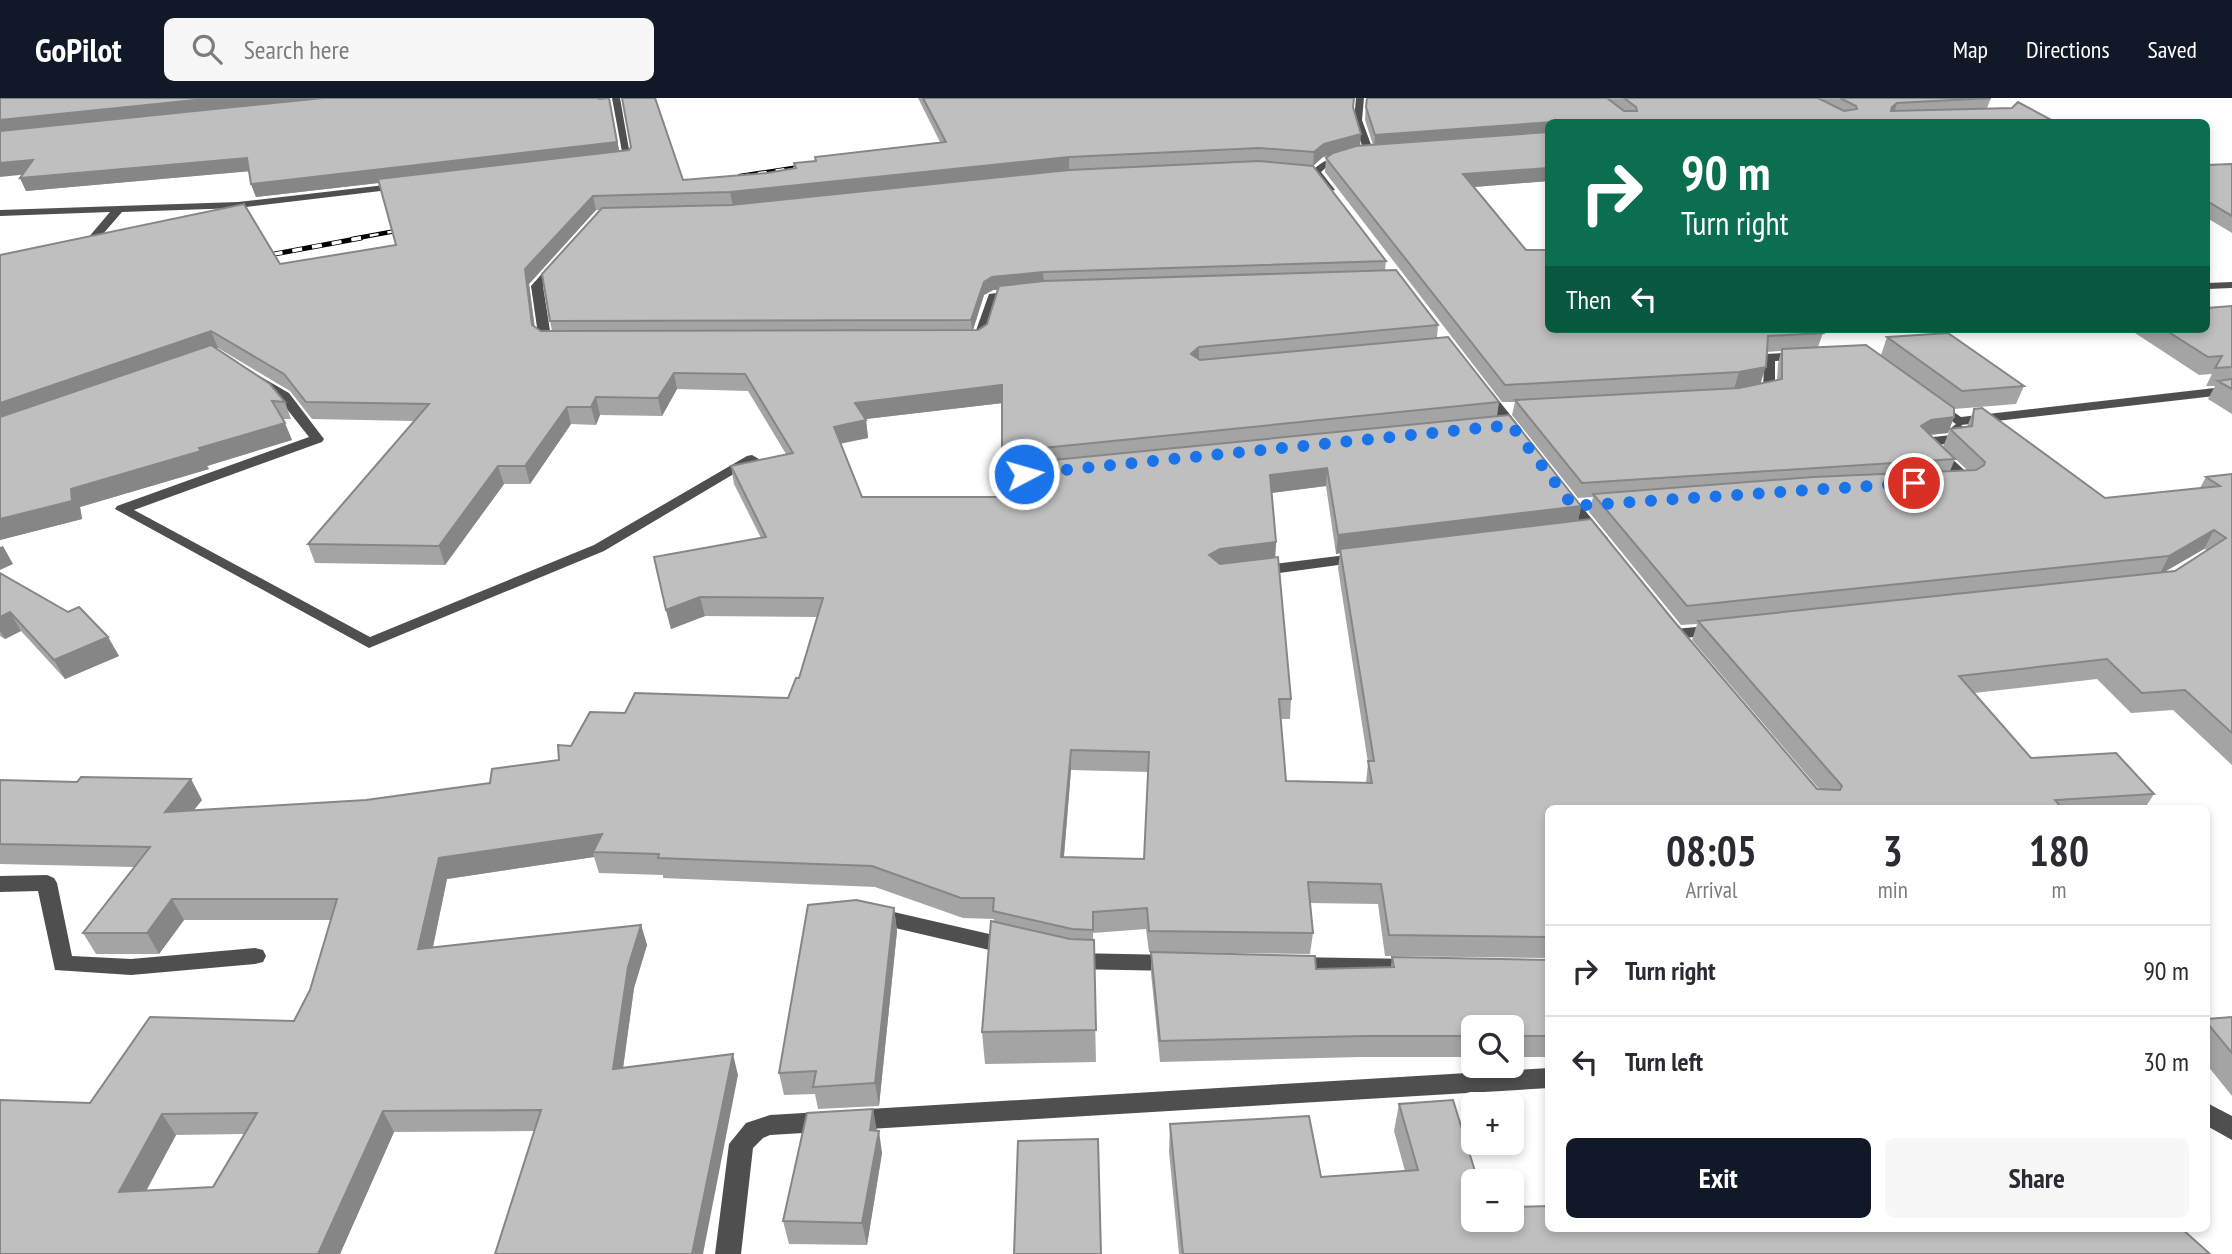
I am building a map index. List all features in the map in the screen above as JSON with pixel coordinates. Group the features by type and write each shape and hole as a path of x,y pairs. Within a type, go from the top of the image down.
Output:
{"street":[{"path":"601,162 628,159 615,98"},
{"path":"1341,204 1311,172 1327,162 1368,150 1358,120 1360,98"},
{"path":"1349,156 1375,154"},
{"path":"0,213 238,205 413,185"},
{"path":"74,250 86,247 118,210"},
{"path":"572,247 537,286 545,341 572,341"},
{"path":"2210,286 2232,285"},
{"path":"954,340 979,340 993,296 1031,292"},
{"path":"1734,396 1770,389 1769,357 1810,356"},
{"path":"240,368 284,396 317,439 122,509 369,643 599,548 752,459"},
{"path":"1473,378 1506,409 1504,426 1527,446"},
{"path":"1927,398 1958,421 2232,390"},
{"path":"1941,482 1968,481 1925,442 1958,439 1958,421"},
{"path":"1558,486 1580,505 1587,531 1610,551"},
{"path":"1247,572 1372,557"},
{"path":"1675,634 1729,629"},
{"path":"0,884 47,883 62,964 131,967 254,956"},
{"path":"852,910 1072,961 1194,963"},
{"path":"1276,965 1440,968"},
{"path":"728,1254 741,1144 755,1130 770,1125 1545,1078"},
{"path":"2210,1115 2232,1129"}],"building":[{"path":"0,98 215,98 0,120"},
{"path":"323,98 609,98 617,142 251,184 247,158 20,178 33,160 0,163 0,131"},
{"path":"622,98 655,98 683,180 767,173 796,168 794,163 816,161 815,157 946,142 923,98 1354,98 1353,107 1361,134 1324,144 1314,152 1259,148 1069,157 730,192 593,196 525,269 532,325 541,331 978,330 987,324 999,286 1044,281 1396,270 1438,325 1199,347 1191,354 1200,360 1448,337 1499,402 1023,450 1014,455 1023,463 1509,415 1581,506 1338,535 1327,468 1270,475 1276,542 1220,549 1209,555 1220,564 1278,557 1291,699 1279,699 1286,781 1372,783 1368,761 1374,761 1340,549 1591,519 1817,789 1840,790 1842,786 1698,621 2175,571 2226,538 2214,530 2169,556 1687,606 1593,494 1813,477 1976,470 1985,462 1950,429 1972,426 1974,409 1982,408 2105,498 2220,486 2206,477 2232,474 2232,733 2185,690 2142,693 2107,659 1959,676 2031,758 2116,753 2154,794 2055,800 2059,805 1545,805 1545,937 1389,935 1381,884 1308,882 1313,933 1149,931 1147,908 1093,912 1093,930 1072,929 993,911 994,898 961,898 872,866 658,858 659,854 593,852 602,834 439,858 418,949 641,925 628,967 613,1069 733,1054 692,1254 495,1254 541,1110 383,1111 318,1254 0,1254 0,1100 90,1103 150,1017 294,1021 310,990 337,899 172,899 147,933 83,933 150,847 0,844 0,780 77,782 81,777 191,779 165,812 366,800 490,783 492,769 559,760 558,745 571,746 590,712 625,713 635,693 788,698 796,678 799,678 823,598 700,597 666,610 654,557 766,537 731,466 793,453 745,374 674,373 658,398 596,397 591,407 567,407 525,466 498,466 439,546 308,544 429,404 306,402 284,374 211,331 0,403 0,255 244,204 280,264 396,245 378,179 629,150 631,147","holes":["1002,385 1002,497 862,497 834,427 866,420 855,403","1071,750 1149,752 1144,859 1061,857","257,1113 213,1187 119,1192 162,1114"]},
{"path":"1367,98 1607,98 1624,111 1637,111 1636,107 1624,98 1818,98 1844,111 1857,109 1840,98 1991,98 1897,103 1891,111 2012,108 2018,102 2049,119 1545,119 1545,123 1375,135 1366,107"},
{"path":"1545,132 1545,168 1463,174 1526,250 1545,250 1545,333 1823,333 1768,336 1766,367 1739,372 1505,385 1326,158 1356,146"},
{"path":"1259,161 1313,166 1386,261 1043,272 992,277 984,282 971,320 550,321 542,274 602,208 731,205 1069,170"},
{"path":"2232,164 2232,216 2210,203 2210,165"},
{"path":"2232,306 2232,367 2215,368 2222,356 2208,357 2170,333 2210,333 2210,308"},
{"path":"1948,333 2024,386 1962,391 1887,337"},
{"path":"211,345 270,384 285,402 272,401 285,423 71,489 72,501 0,519 0,417"},
{"path":"1866,345 1954,408 1954,417 1931,420 1921,426 1955,459 1582,483 1515,400 1739,388 1782,379 1782,349"},
{"path":"2232,379 2232,389 2218,381"},
{"path":"0,573 68,612 79,607 108,637 54,660 10,612 0,617"},
{"path":"856,900 894,908 875,1083 813,1087 816,1071 779,1073 808,905"},
{"path":"991,921 1070,939 1094,940 1096,1030 982,1032"},
{"path":"1151,952 1315,956 1316,969 1394,967 1392,957 1545,960 1545,1036 1524,1036 1524,1015 1461,1015 1461,1036 1160,1041"},
{"path":"2232,1017 2232,1053 2210,1027 2210,1019"},
{"path":"1453,1100 1461,1126 1461,1155 1470,1155 1474,1169 1461,1169 1461,1232 1524,1232 1524,1207 1545,1206 1545,1232 2185,1232 2210,1254 1183,1254 1170,1124 1309,1116 1321,1177 1418,1170 1399,1104"},
{"path":"873,1109 870,1130 879,1131 862,1223 783,1221 807,1113"},
{"path":"1098,1139 1101,1254 1014,1254 1018,1141"}],"railway":[{"path":"740,176 806,166"},
{"path":"352,239 412,228"},
{"path":"253,258 361,238"}],"route":[{"path":"1024,474 1511,425 1573,506 1914,483"}]}
